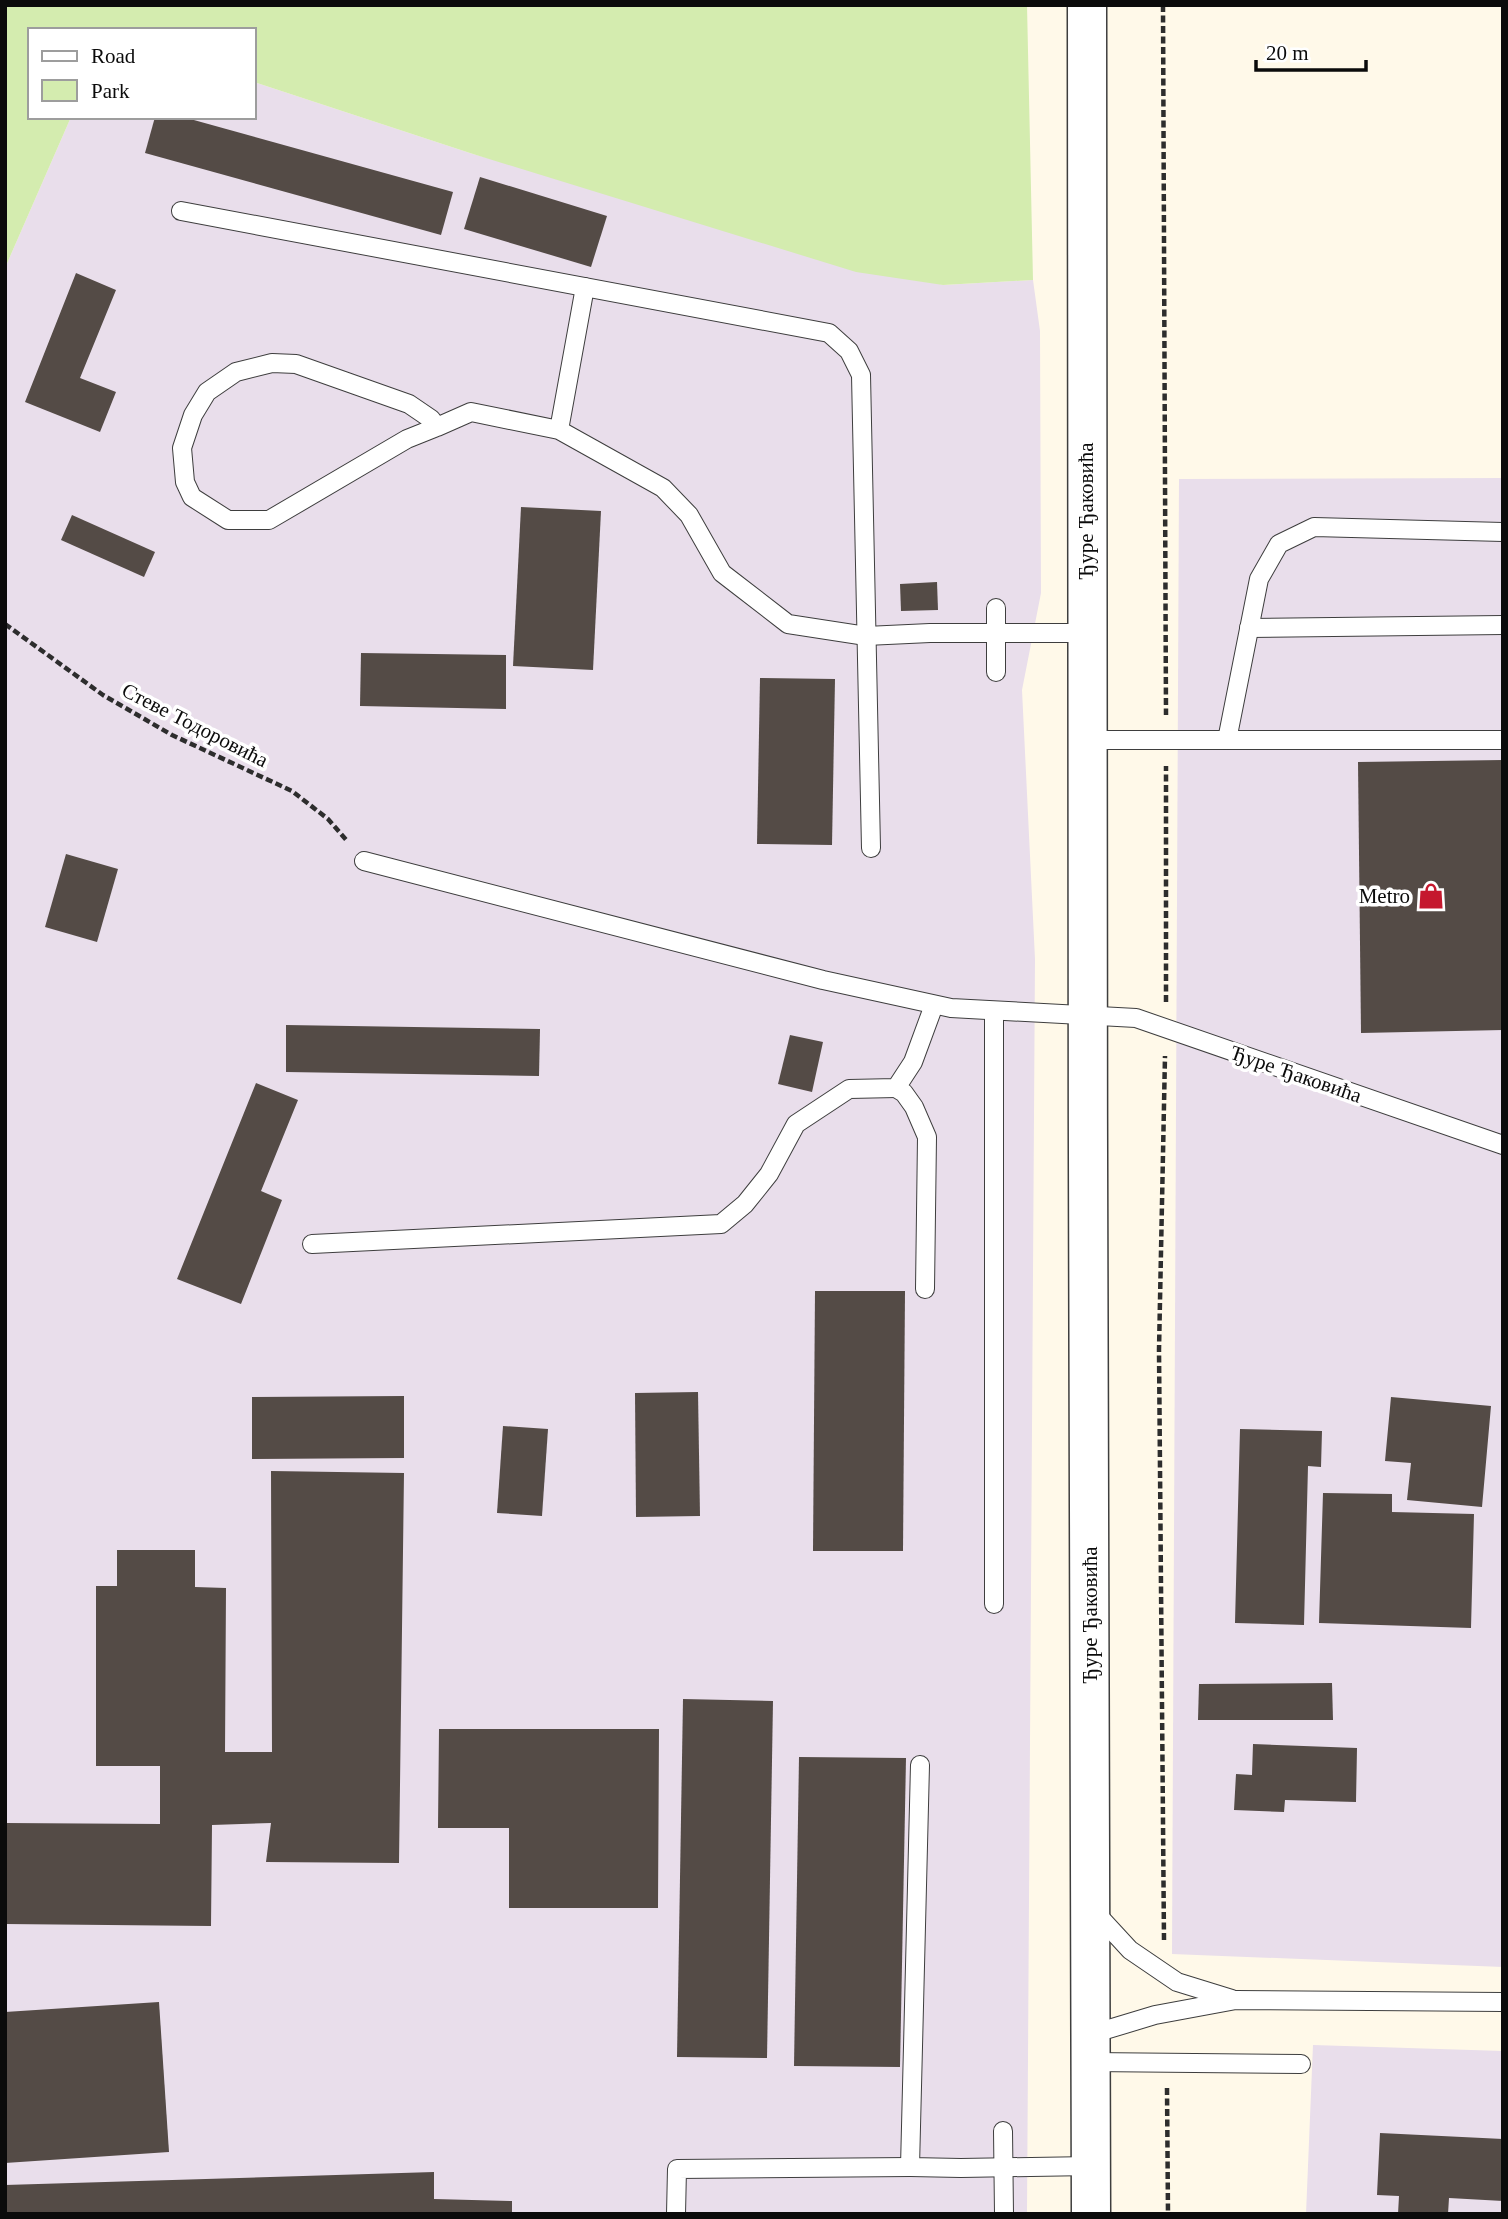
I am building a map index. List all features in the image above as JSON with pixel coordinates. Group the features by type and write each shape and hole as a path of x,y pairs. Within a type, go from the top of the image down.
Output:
{"street":[{"name":"Ђуре Ђаковића","path":"1087,5 1085,740 1091,2214"}],"lane":[{"path":"181,211 829,333 849,351 861,375 870,848"},
{"path":"559,430 585,287"},
{"path":"437,427 431,419 409,404 296,364 272,363 236,372 207,392 193,415 182,448 185,482 192,497 228,520 269,520 407,439 437,427 471,412 559,430 663,488 689,515 722,573 788,624 866,636 1086,632"},
{"path":"1227,740 1259,579 1279,544 1314,527 1503,532"},
{"path":"996,608 996,672"},
{"path":"1249,628 1503,625"},
{"path":"1085,740 1503,740"},
{"path":"364,861 823,980 951,1008 1088,1017"},
{"path":"896,1088 913,1062 934,1004"},
{"path":"994,1011 994,1604"},
{"name":"Ђуре Ђаковића","path":"1088,1017 1136,1018 1503,1145"},
{"path":"312,1244 721,1224 745,1204 769,1174 796,1124 849,1088 896,1088 904,1093 914,1107 927,1137 925,1289"},
{"path":"910,2167 920,1765"},
{"path":"1090,1907 1130,1950 1177,1982 1236,2000"},
{"path":"1091,2048 1155,2015 1236,2000 1503,2002"},
{"path":"1091,2048 1166,2062 1301,2064"},
{"path":"1003,2131 1004,2214"},
{"path":"676,2214 677,2169 1091,2166"}],"path":[{"path":"1163,5 1166,1029 1159,1350 1165,1973"},
{"name":"Стеве Тодоровића","path":"5,624 103,695 173,735 292,791 327,819 364,861"},
{"path":"1166,2062 1168,2214"}],"shaded area":[{"path":"256,83 473,154 943,285 1033,280 1040,331 1041,593 1022,690 1035,959 1027,2214 5,2214 5,268 70,119 256,119"},
{"path":"1503,478 1503,1967 1172,1954 1179,479"},
{"path":"1313,2045 1503,2051 1503,2214 1306,2214"}],"green space":[{"path":"5,5 1027,5 1033,280 943,285 856,272 473,154 256,83 256,28 28,28 28,119 70,119 5,268"}],"building":[{"path":"154,119 190,119 453,192 441,235 145,153"},
{"path":"480,177 607,216 591,267 464,229"},
{"path":"76,273 116,290 80,378 116,392 100,432 25,402"},
{"path":"521,507 601,511 593,670 513,666"},
{"path":"72,515 155,552 144,577 61,540"},
{"path":"937,582 938,610 901,611 900,584"},
{"path":"361,653 506,655 506,709 360,706"},
{"path":"760,678 835,679 832,845 757,844"},
{"name":"Metro","path":"1503,760 1503,1030 1361,1033 1358,762"},
{"path":"66,854 118,869 97,942 45,927"},
{"path":"286,1025 540,1029 539,1076 286,1072"},
{"path":"790,1035 823,1042 812,1092 778,1084"},
{"path":"256,1083 298,1100 261,1191 282,1200 241,1304 177,1279"},
{"path":"815,1291 905,1291 903,1551 813,1551"},
{"path":"698,1392 700,1516 636,1517 635,1393"},
{"path":"404,1396 404,1458 252,1459 252,1397"},
{"path":"1391,1397 1491,1406 1482,1507 1407,1500 1411,1463 1385,1461"},
{"path":"503,1426 548,1429 542,1516 497,1513"},
{"path":"1240,1429 1322,1431 1321,1467 1308,1466 1304,1625 1235,1623"},
{"path":"271,1471 404,1473 399,1863 266,1862 271,1823 212,1825 211,1926 5,1924 5,1823 160,1824 160,1766 96,1766 96,1586 117,1586 117,1550 195,1550 195,1587 226,1588 225,1752 272,1752"},
{"path":"1323,1493 1392,1494 1392,1512 1474,1514 1471,1628 1319,1623"},
{"path":"1332,1683 1333,1720 1198,1720 1199,1684"},
{"path":"683,1699 773,1701 767,2058 677,2057"},
{"path":"439,1729 659,1729 658,1908 509,1908 509,1828 438,1828"},
{"path":"1253,1744 1357,1748 1356,1802 1285,1800 1284,1812 1234,1810 1236,1774 1252,1775"},
{"path":"799,1757 906,1758 900,2067 794,2066"},
{"path":"159,2002 169,2152 5,2163 5,2012"},
{"path":"1380,2133 1503,2139 1503,2201 1449,2198 1448,2214 1398,2214 1399,2196 1377,2195"},
{"path":"434,2172 434,2199 512,2201 512,2214 5,2214 5,2185"}],"place":[{"name":"Metro","path":"1431,896"}]}
